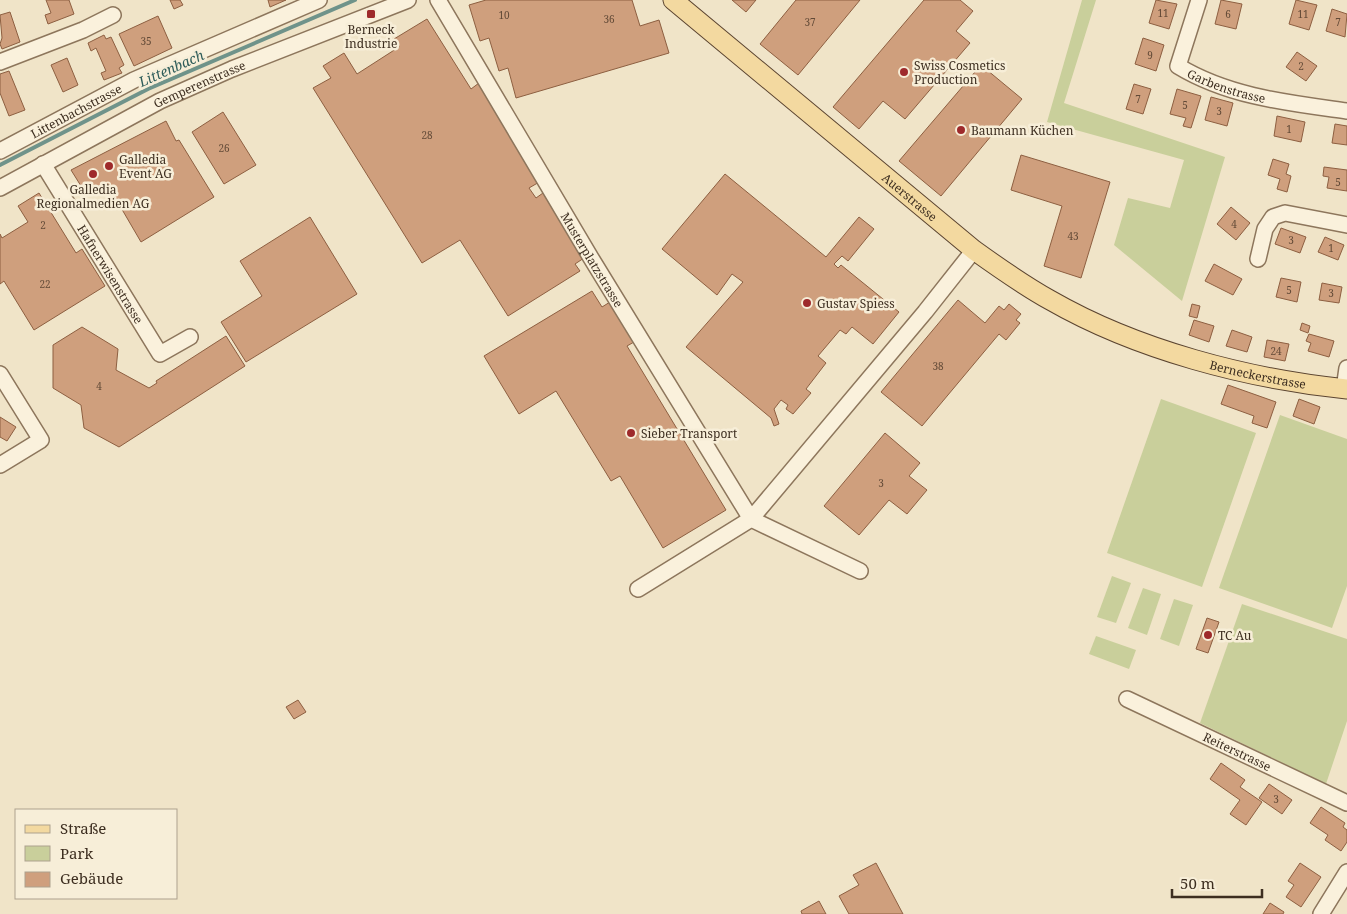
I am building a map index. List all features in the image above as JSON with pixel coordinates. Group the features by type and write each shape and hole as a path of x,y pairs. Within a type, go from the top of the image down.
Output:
{"main road":[{"name":"Auerstrasse","path":"673,0 974,250 1014,280 1050,301 1111,330 1171,352"},
{"name":"Berneckerstrasse","path":"1171,352 1224,366 1346,389"}],"street":[{"name":"Littenbachstrasse","path":"0,151 134,80 319,0"},
{"name":"Gemperenstrasse","path":"0,188 160,102 232,69 408,0"},
{"name":"Musterplatzstrasse","path":"438,0 586,250 750,519"},
{"name":"Garbenstrasse","path":"1199,0 1178,66 1201,80 1270,100 1347,111"},
{"path":"0,62 83,30 113,15"},
{"name":"Hafnerwisenstrasse","path":"43,164 160,354 190,337"},
{"path":"1258,259 1265,229 1274,217 1284,212 1347,225"},
{"path":"638,588 750,519 925,312 974,250"},
{"path":"1346,389 1347,368"},
{"path":"0,374 41,440 0,465"},
{"path":"750,519 860,571"},
{"name":"Reiterstrasse","path":"1127,699 1347,804"},
{"path":"1321,914 1347,872"}],"green space":[{"path":"1082,0 1096,0 1064,103 1225,157 1182,301 1114,245 1128,198 1170,208 1184,160 1047,122"},
{"path":"1161,399 1256,433 1202,587 1107,553"},
{"path":"1280,415 1347,439 1347,586 1332,628 1219,588"},
{"path":"1112,576 1131,583 1116,623 1097,617"},
{"path":"1143,588 1161,594 1147,635 1128,628"},
{"path":"1174,599 1193,605 1179,646 1160,639"},
{"path":"1242,604 1347,639 1347,721 1326,784 1200,723"},
{"path":"1096,636 1136,650 1129,669 1089,654"}],"building":[{"path":"46,0 69,0 74,14 48,24 45,15 51,13"},
{"path":"170,0 180,0 183,5 174,9"},
{"path":"268,0 286,0 270,7"},
{"path":"486,0 632,0 640,26 659,20 669,53 516,98 508,68 499,71 489,38 480,41 469,5"},
{"path":"732,0 756,0 746,12"},
{"path":"796,0 860,0 798,75 760,44"},
{"name":"Swiss Cosmetics Production","path":"924,0 960,0 973,11 956,31 970,43 905,119 883,101 859,129 833,107"},
{"path":"1156,0 1177,4 1169,29 1149,23"},
{"path":"1221,0 1242,4 1236,29 1215,24"},
{"path":"1296,0 1317,5 1309,30 1289,24"},
{"path":"1332,9 1347,14 1345,37 1326,31"},
{"path":"10,12 20,42 2,49 0,44 2,38 0,15"},
{"path":"158,16 172,48 134,66 119,34"},
{"path":"427,19 471,89 479,83 541,181 529,188 536,198 543,193 584,258 575,264 580,271 508,316 460,240 422,263 313,88 331,78 323,66 344,53 357,74 399,47 394,39"},
{"path":"104,35 106,39 111,37 124,65 119,68 122,73 104,80 101,73 106,71 96,48 91,51 88,43"},
{"path":"1143,38 1164,45 1156,71 1135,64"},
{"path":"1297,52 1317,66 1306,81 1286,67"},
{"path":"67,58 78,85 63,92 51,65"},
{"name":"Baumann Küchen","path":"981,65 1022,99 941,196 899,161"},
{"path":"9,71 25,110 9,116 0,93 0,74"},
{"path":"1134,84 1151,89 1143,114 1126,109"},
{"path":"1177,89 1201,96 1191,128 1183,126 1186,118 1170,114"},
{"path":"1211,97 1233,103 1227,126 1205,120"},
{"path":"223,112 256,165 224,184 192,132"},
{"path":"1277,116 1305,122 1301,142 1274,136"},
{"path":"166,121 176,141 179,140 214,197 141,242 106,182 86,194 71,170"},
{"path":"1335,124 1347,126 1347,145 1332,143"},
{"path":"1021,155 1110,182 1081,278 1044,266 1062,206 1011,190"},
{"path":"1273,159 1289,164 1286,174 1291,176 1287,192 1277,189 1280,179 1268,175"},
{"path":"1324,167 1347,170 1347,191 1327,188 1329,177 1323,176"},
{"name":"Gustav Spiess","path":"725,174 826,257 859,217 874,229 848,261 842,256 834,264 838,268 841,265 899,312 873,344 852,327 846,334 840,330 818,356 826,363 806,389 811,393 793,414 786,409 788,405 781,400 774,409 779,424 774,426 771,418 686,347 743,282 732,274 717,295 662,249"},
{"path":"39,193 76,253 82,249 105,286 34,330 4,281 0,284 0,234 2,238 28,222 18,206"},
{"path":"1231,207 1250,223 1236,240 1217,224"},
{"path":"310,217 357,294 246,362 221,322 262,296 240,261"},
{"path":"1281,228 1306,237 1300,253 1275,244"},
{"path":"1325,237 1344,245 1338,260 1318,252"},
{"path":"1214,264 1242,279 1233,295 1205,281"},
{"path":"1281,278 1301,282 1297,302 1276,297"},
{"path":"1322,283 1342,287 1339,303 1319,300"},
{"name":"Sieber Transport","path":"592,291 602,307 610,302 634,342 627,346 726,510 663,548 620,476 611,481 556,391 519,414 484,356"},
{"path":"958,300 985,323 999,306 1004,310 1009,304 1021,314 1016,320 1020,323 1006,340 999,334 922,426 881,392"},
{"path":"1192,304 1200,306 1197,318 1189,316"},
{"path":"1194,320 1214,326 1209,342 1189,335"},
{"path":"1302,323 1310,326 1308,333 1300,330"},
{"path":"82,327 118,349 116,370 149,388 157,383 156,381 226,336 245,366 119,447 84,428 81,405 53,388 53,345"},
{"path":"1232,330 1252,337 1247,352 1226,346"},
{"path":"1309,334 1334,341 1329,357 1308,351 1311,343 1306,341"},
{"path":"1267,340 1289,344 1285,361 1264,357"},
{"path":"1228,385 1276,402 1267,428 1252,423 1254,416 1221,404"},
{"path":"1299,399 1320,407 1314,424 1293,416"},
{"path":"0,417 16,427 7,441 0,437"},
{"path":"885,433 920,463 909,476 927,490 907,514 889,500 859,535 824,506"},
{"name":"TC Au","path":"1207,618 1219,622 1208,653 1196,649"},
{"path":"298,700 306,712 294,719 286,707"},
{"path":"1221,763 1245,780 1240,787 1262,802 1246,825 1230,814 1240,800 1210,779"},
{"path":"1269,784 1292,800 1282,814 1259,798"},
{"path":"1321,807 1345,823 1343,827 1347,830 1347,842 1341,851 1325,840 1328,835 1310,823"},
{"path":"876,863 903,914 849,914 839,896 859,885 853,875"},
{"path":"1300,863 1321,877 1301,907 1286,897 1294,885 1288,881"},
{"path":"819,901 826,914 802,914 801,911"},
{"path":"1270,903 1284,912 1283,914 1263,914"}],"waterway":[{"name":"Littenbach","path":"0,165 148,89 355,0"}],"place":[{"name":"Berneck Industrie","path":"371,14"},
{"name":"Swiss Cosmetics Production","path":"904,72"},
{"name":"Baumann Küchen","path":"961,130"},
{"name":"Galledia Event AG","path":"109,166"},
{"name":"Galledia Regionalmedien AG","path":"93,174"},
{"name":"Gustav Spiess","path":"807,303"},
{"name":"Sieber Transport","path":"631,433"},
{"name":"TC Au","path":"1208,635"}]}
